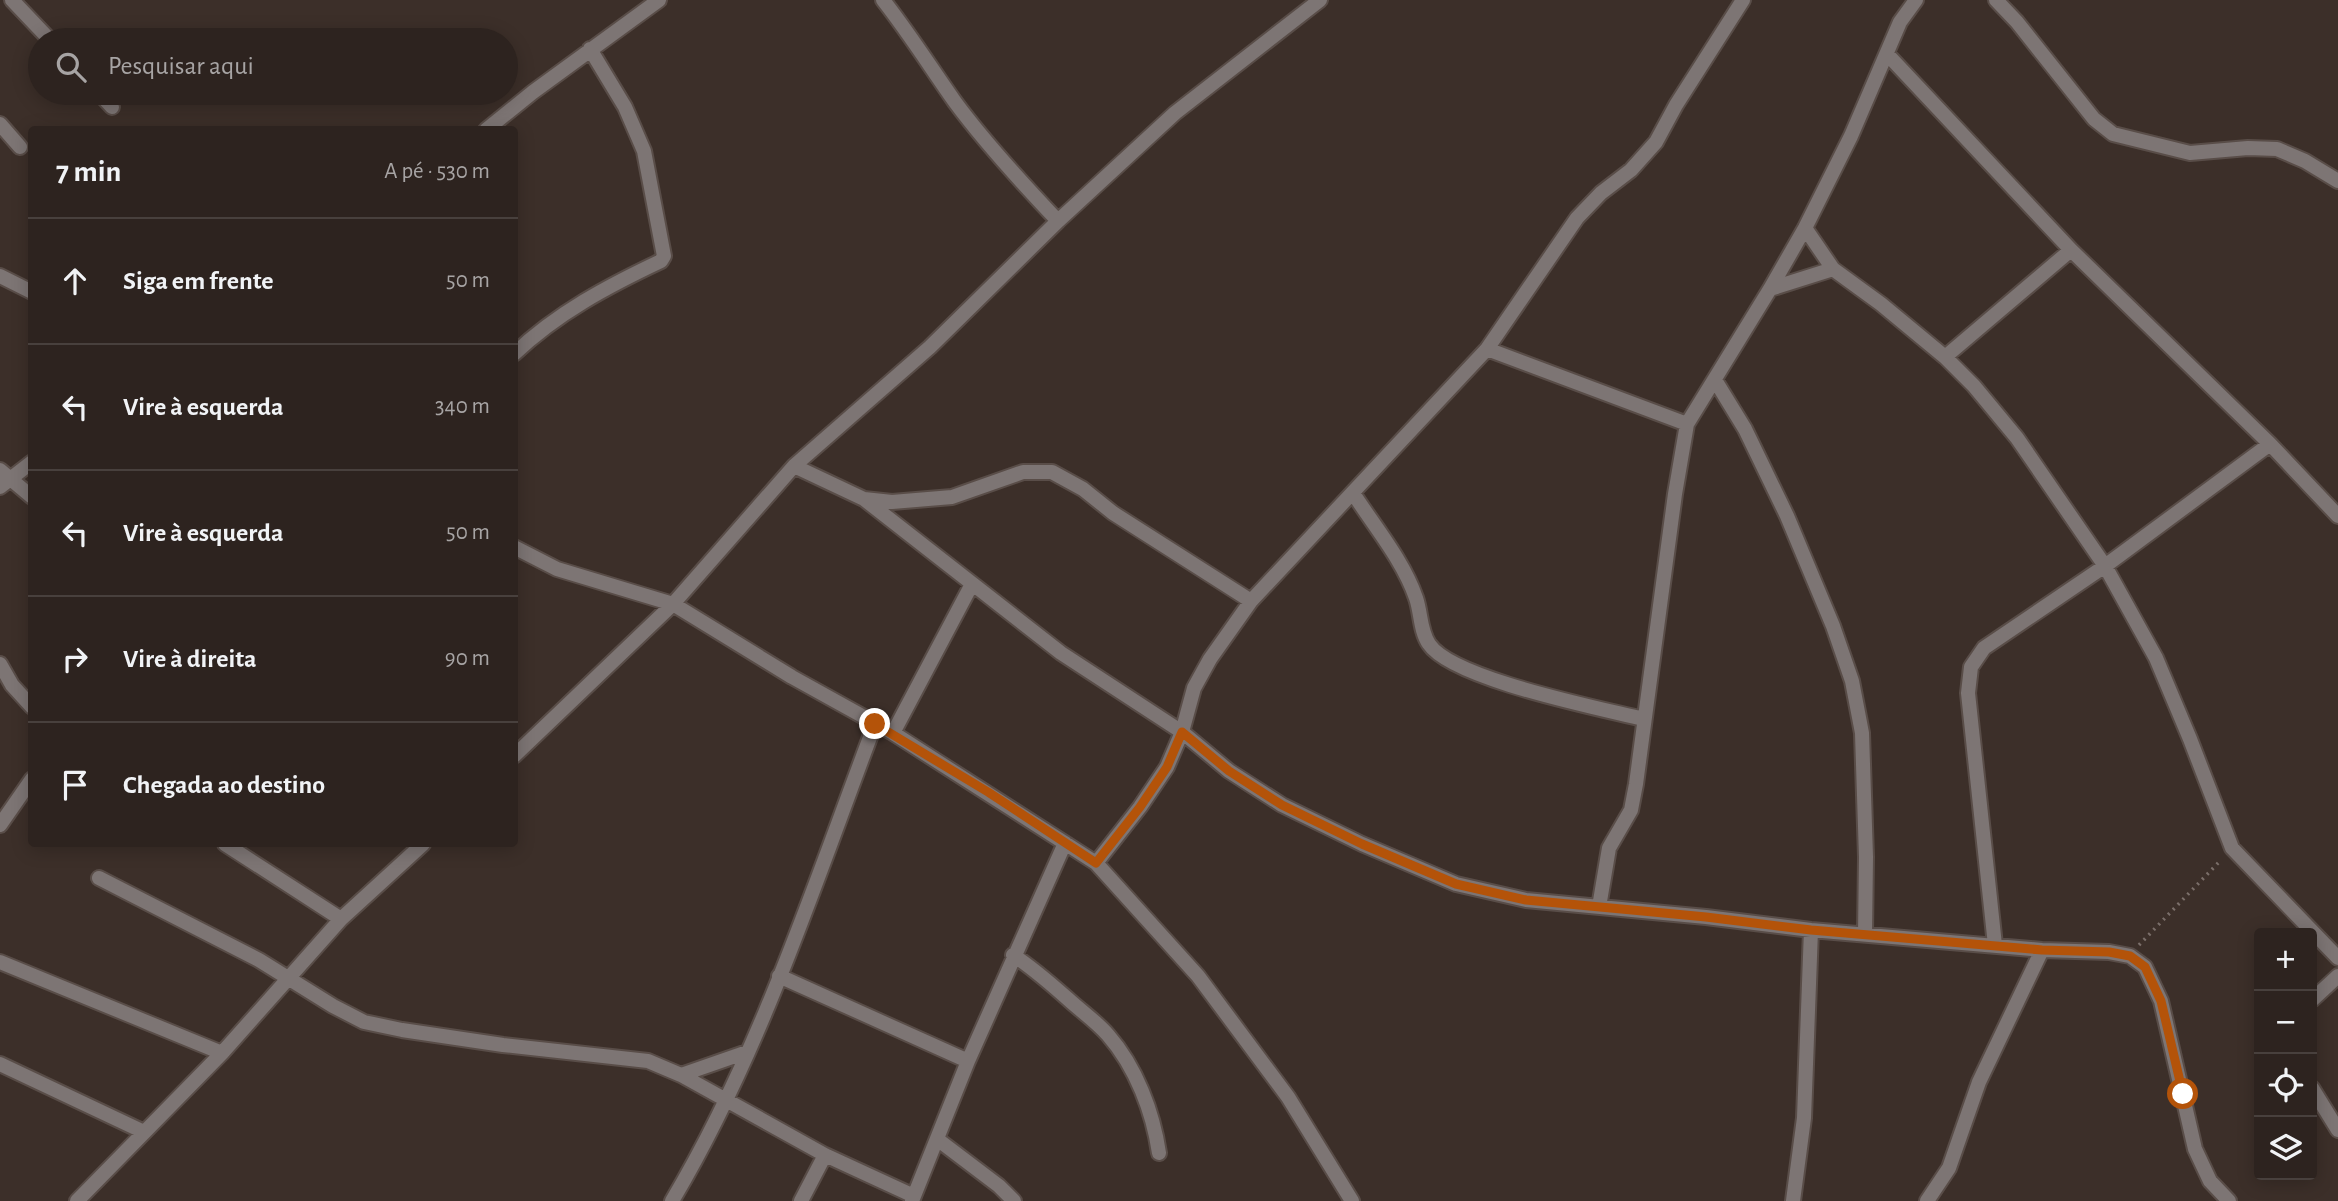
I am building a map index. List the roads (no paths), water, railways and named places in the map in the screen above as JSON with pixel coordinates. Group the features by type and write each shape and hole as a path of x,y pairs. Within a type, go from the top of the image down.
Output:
{"street":[{"path":"12,0 39,28"},
{"path":"491,126 590,49 659,0"},
{"path":"883,0 912,37 956,103 1016,176 1058,221"},
{"path":"518,752 673,604 794,466 930,347 1058,221 1175,113 1320,0"},
{"path":"1096,863 1167,767 1182,732 1194,688 1210,659 1251,601 1487,349 1577,218 1601,193 1631,170 1656,142 1676,105 1743,0"},
{"path":"1599,907 1609,848 1630,810 1687,424 1805,228 1851,136 1900,22 1916,0"},
{"path":"1996,0 2017,22 2094,119 2113,134 2190,153 2248,148 2277,149 2305,161 2338,181"},
{"path":"518,350 538,332 598,291 661,261 664,256 644,151 625,107 590,49"},
{"path":"1887,54 2071,250 2270,444 2338,516"},
{"path":"0,124 20,147"},
{"path":"1805,228 1833,269 1881,304 1945,357 1974,386 2017,438 2105,566 2155,658 2232,848 2338,958"},
{"path":"1945,357 2071,250"},
{"path":"1770,289 1833,269"},
{"path":"0,276 28,290"},
{"path":"1487,349 1687,424"},
{"path":"1715,380 1745,429 1787,516 1833,626 1852,681 1862,733 1866,857 1865,934"},
{"path":"1995,945 1968,692 1971,667 1984,648 2105,566 2270,444"},
{"path":"28,464 3,479 28,495"},
{"path":"794,466 864,499 1060,653 1182,732 1229,771 1282,805 1362,844 1456,884 1526,900 1811,930 2042,950 2109,952 2130,956 2145,967 2161,1001 2195,1149 2210,1181 2229,1201"},
{"path":"864,499 892,502 952,497 1023,472 1052,472 1083,489 1114,513 1251,601"},
{"path":"1353,492 1400,566 1416,598 1429,645 1448,660 1484,678 1643,719"},
{"path":"518,549 557,569 673,604 792,677 893,733 1096,863 1198,976 1288,1097 1352,1201"},
{"path":"893,733 972,584"},
{"path":"1,668 28,703"},
{"path":"672,1201 727,1099 779,976 875,724"},
{"path":"0,825 28,785"},
{"path":"99,878 201,929 364,1022 503,1045 648,1061 681,1075 825,1155 913,1199 1013,955 1065,844"},
{"path":"230,847 341,919"},
{"path":"77,1201 222,1053 341,919 420,847"},
{"path":"1793,1201 1804,1118 1811,930"},
{"path":"1927,1201 1949,1168 1979,1082 2042,950"},
{"path":"1013,955 1039,972 1108,1035 1124,1058 1155,1122 1159,1153"},
{"path":"0,962 222,1053"},
{"path":"779,976 968,1061"},
{"path":"2317,995 2338,976"},
{"path":"681,1075 747,1052"},
{"path":"0,1064 144,1132"},
{"path":"2317,1096 2338,1130"},
{"path":"937,1139 999,1186 1014,1201"},
{"path":"801,1201 825,1155"}]}
